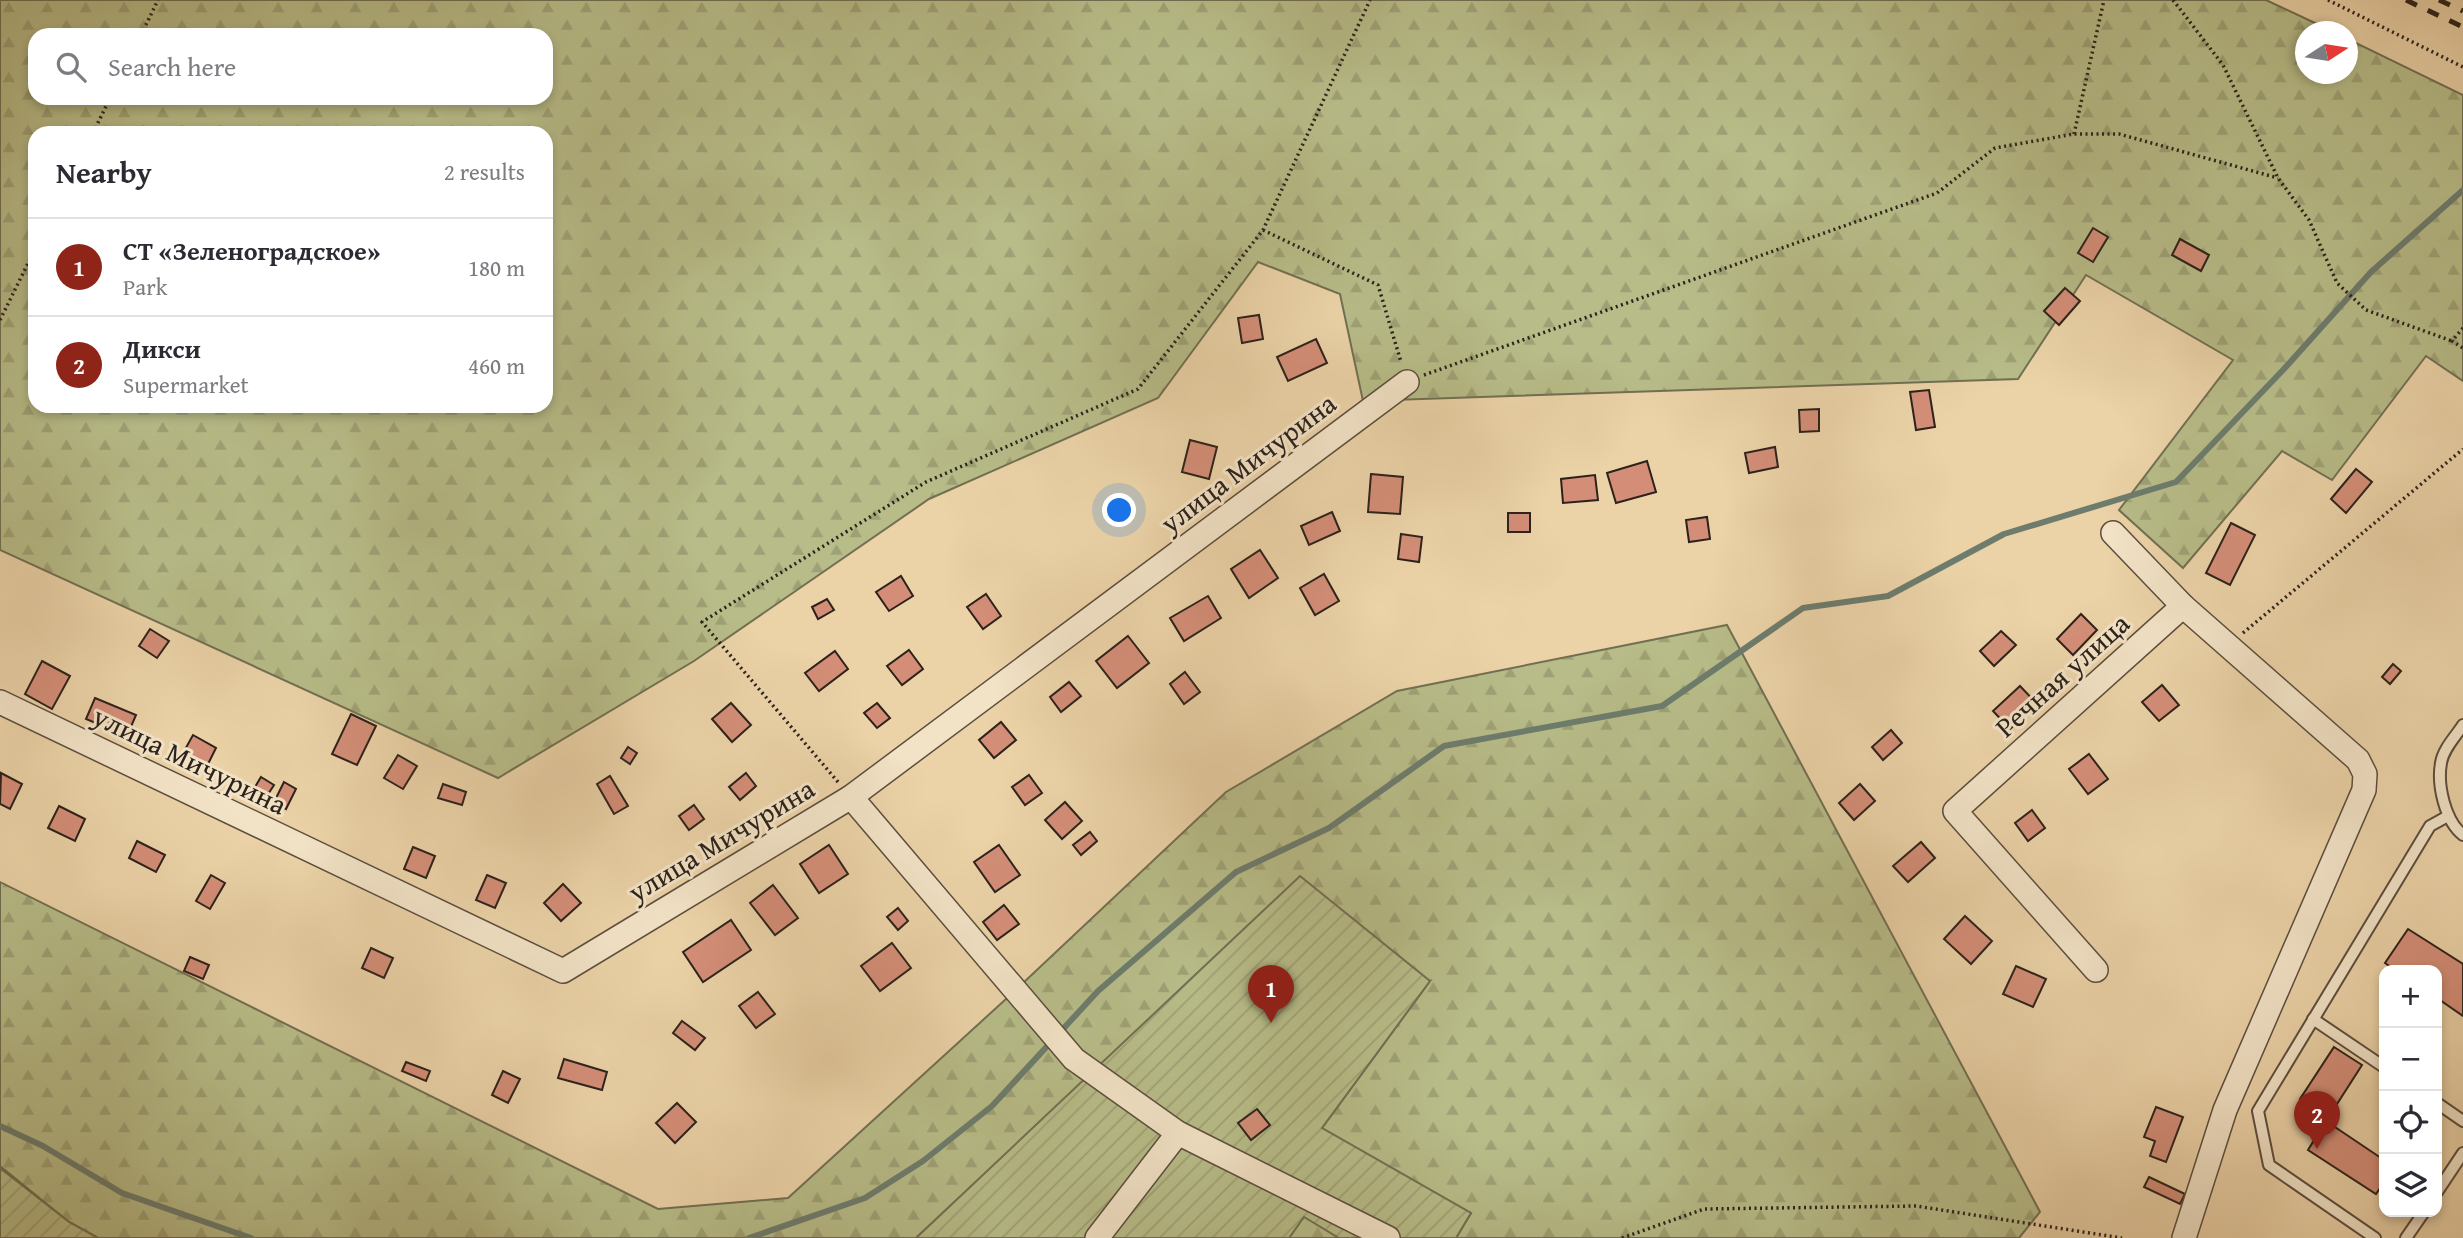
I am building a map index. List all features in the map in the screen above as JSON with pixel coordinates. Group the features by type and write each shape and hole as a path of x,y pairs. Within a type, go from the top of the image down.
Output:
{"street":[{"name":"улица Мичурина","path":"0,702 564,971 851,797 1406,382"},
{"path":"2113,533 2183,606 2358,760 2365,774 2364,790 2225,1110 2185,1238"},
{"name":"Речная улица","path":"2096,970 1955,811 2183,606"},
{"path":"851,797 1074,1059 1178,1133 1388,1238"},
{"path":"1097,1238 1178,1133"}],"lane":[{"path":"2463,725 2441,761 2441,778 2448,816 2453,826 2463,835"},
{"path":"2375,1238 2275,1171 2265,1156 2258,1111 2430,827 2448,816"},
{"path":"2313,1019 2379,1064"},
{"path":"2442,1106 2463,1121"},
{"path":"2442,1184 2463,1153"},
{"path":"2406,1238 2421,1217"}],"path":[{"path":"144,28 158,0"},
{"path":"851,797 702,622 926,482 1138,389 1263,230 1370,0"},
{"path":"2074,134 2104,0"},
{"path":"2173,0 2223,65 2278,178 2309,220 2337,283 2366,310 2452,341 2463,348"},
{"path":"2328,0 2463,67"},
{"path":"96,126 107,105"},
{"path":"1263,230 1378,285 1406,382 1937,193 1995,148 2074,134 2119,134 2278,178"},
{"path":"0,320 28,263"},
{"path":"2452,341 2463,328"},
{"path":"2228,646 2463,449"},
{"path":"1622,1238 1704,1209 1916,1206 2122,1238"}],"green space":[{"path":"0,0 2266,0 2311,21 2295,21 2295,84 2358,84 2358,44 2463,95 2463,381 2426,356 2332,480 2282,451 2183,568 2119,510 2233,360 2086,275 2018,379 1363,401 1340,294 1258,262 1158,398 929,499 694,661 498,778 0,550"},
{"path":"1727,625 2040,1212 2019,1238 1456,1238 1471,1213 1322,1128 1430,981 1097,1065 1077,1088 916,1238 98,1238 69,1222 0,1166 0,882 658,1209 788,1198 1006,999 1226,792 1397,691"},
{"path":"1300,876 1430,981 1322,1128 1471,1213 1456,1238 1339,1238 1304,1217 1289,1238 916,1238"},
{"path":"0,1168 69,1222 98,1238 0,1238"},
{"path":"1304,1216 1339,1238 1289,1238"}],"building":[{"path":"2093,228 2108,237 2093,262 2078,253"},
{"path":"2180,239 2209,255 2201,271 2172,255"},
{"path":"2065,288 2080,301 2059,325 2044,311"},
{"path":"1259,315 1263,339 1242,343 1238,318"},
{"path":"1316,339 1327,363 1288,381 1277,357"},
{"path":"1929,390 1935,427 1916,430 1910,392"},
{"path":"1819,409 1819,431 1800,432 1799,410"},
{"path":"1190,440 1217,447 1209,479 1182,472"},
{"path":"1775,447 1778,467 1749,473 1745,453"},
{"path":"1647,461 1656,492 1616,503 1607,473"},
{"path":"2356,469 2372,482 2346,513 2331,499"},
{"path":"1371,474 1403,477 1400,514 1368,512"},
{"path":"1595,475 1598,500 1563,503 1561,479"},
{"path":"1332,512 1340,531 1309,545 1301,526"},
{"path":"1508,513 1530,513 1530,532 1508,532"},
{"path":"1707,517 1710,539 1689,542 1686,520"},
{"path":"2231,523 2255,535 2230,585 2206,573"},
{"path":"1401,534 1422,537 1419,562 1398,559"},
{"path":"1260,550 1278,578 1249,598 1231,569"},
{"path":"1324,574 1339,601 1315,615 1300,588"},
{"path":"901,576 913,596 889,611 876,592"},
{"path":"986,594 1001,616 983,629 967,607"},
{"path":"1208,596 1221,618 1184,641 1170,618"},
{"path":"827,599 834,610 818,619 812,607"},
{"path":"2081,614 2097,630 2073,655 2057,639"},
{"path":"150,629 169,641 157,658 139,646"},
{"path":"2001,631 2016,645 1994,666 1980,651"},
{"path":"1128,636 1149,663 1117,688 1096,661"},
{"path":"909,650 923,669 902,685 887,666"},
{"path":"835,651 848,669 819,691 805,673"},
{"path":"42,661 70,676 52,709 25,694"},
{"path":"2393,664 2401,671 2390,684 2382,677"},
{"path":"1185,672 1200,692 1184,704 1170,684"},
{"path":"1069,682 1081,696 1061,712 1050,697"},
{"path":"2162,685 2179,705 2159,721 2142,702"},
{"path":"2020,686 2037,704 2010,729 1993,711"},
{"path":"95,698 136,715 127,736 86,719"},
{"path":"731,703 751,725 732,742 712,719"},
{"path":"877,703 890,718 877,728 864,713"},
{"path":"351,714 376,726 357,765 332,754"},
{"path":"1001,722 1016,740 994,758 979,740"},
{"path":"1891,730 1902,743 1883,760 1872,747"},
{"path":"193,735 216,748 207,766 183,753"},
{"path":"628,747 637,753 630,764 621,758"},
{"path":"2089,754 2108,779 2088,794 2069,769"},
{"path":"398,755 417,766 403,789 384,778"},
{"path":"1,773 22,784 10,809 0,804"},
{"path":"746,773 756,786 740,800 729,787"},
{"path":"1029,775 1042,793 1025,805 1012,787"},
{"path":"610,776 628,806 614,814 597,784"},
{"path":"261,777 274,785 265,799 252,792"},
{"path":"284,782 296,789 286,809 274,802"},
{"path":"443,784 466,792 462,805 438,798"},
{"path":"1860,784 1875,801 1854,820 1839,803"},
{"path":"1065,802 1082,821 1062,839 1045,820"},
{"path":"694,805 704,819 689,830 679,816"},
{"path":"59,806 85,819 75,841 48,828"},
{"path":"2032,810 2045,828 2028,841 2015,823"},
{"path":"1090,832 1097,841 1081,855 1073,845"},
{"path":"137,841 165,855 156,872 129,858"},
{"path":"1921,842 1935,858 1908,882 1893,866"},
{"path":"829,845 848,874 819,893 800,864"},
{"path":"999,845 1020,875 995,892 974,862"},
{"path":"413,847 435,856 426,878 404,869"},
{"path":"211,875 225,883 210,909 196,901"},
{"path":"487,875 506,883 495,908 476,900"},
{"path":"563,884 581,903 561,921 544,903"},
{"path":"773,885 798,918 775,935 750,903"},
{"path":"1004,905 1019,924 997,940 983,922"},
{"path":"898,908 908,921 898,930 887,917"},
{"path":"1965,916 1992,941 1971,964 1944,939"},
{"path":"731,920 751,950 703,982 683,952"},
{"path":"2408,929 2463,964 2463,1016 2442,1001 2442,965 2385,963"},
{"path":"892,943 911,968 880,991 861,966"},
{"path":"371,948 393,958 384,978 362,968"},
{"path":"190,957 209,965 203,979 184,971"},
{"path":"2016,966 2046,979 2033,1007 2003,994"},
{"path":"758,992 775,1014 756,1028 739,1006"},
{"path":"682,1021 705,1038 695,1050 673,1033"},
{"path":"2334,1047 2362,1065 2328,1118 2300,1099"},
{"path":"564,1059 607,1072 602,1090 558,1078"},
{"path":"406,1062 430,1071 426,1081 402,1071"},
{"path":"503,1071 520,1079 508,1103 492,1095"},
{"path":"677,1103 696,1122 675,1143 656,1123"},
{"path":"2156,1107 2183,1117 2166,1162 2150,1156 2155,1141 2144,1137"},
{"path":"1257,1109 1270,1125 1251,1140 1238,1123"},
{"path":"2326,1121 2379,1157 2379,1190 2376,1194 2308,1150"},
{"path":"2149,1177 2185,1194 2180,1204 2144,1187"}],"waterway":[{"path":"749,1238 865,1198 923,1161 992,1106 1098,991 1236,872 1329,828 1444,746 1662,706 1803,608 1888,596 2004,534 2176,482 2283,370 2371,272 2463,190"},
{"path":"0,1126 43,1146 122,1193 251,1238"}],"railway":[{"path":"2406,0 2463,27"},
{"path":"2439,0 2463,11"}],"place":[{"name":"СТ «Зеленоградское»","path":"1271,1023"},
{"name":"Дикси","path":"2317,1149"}]}
